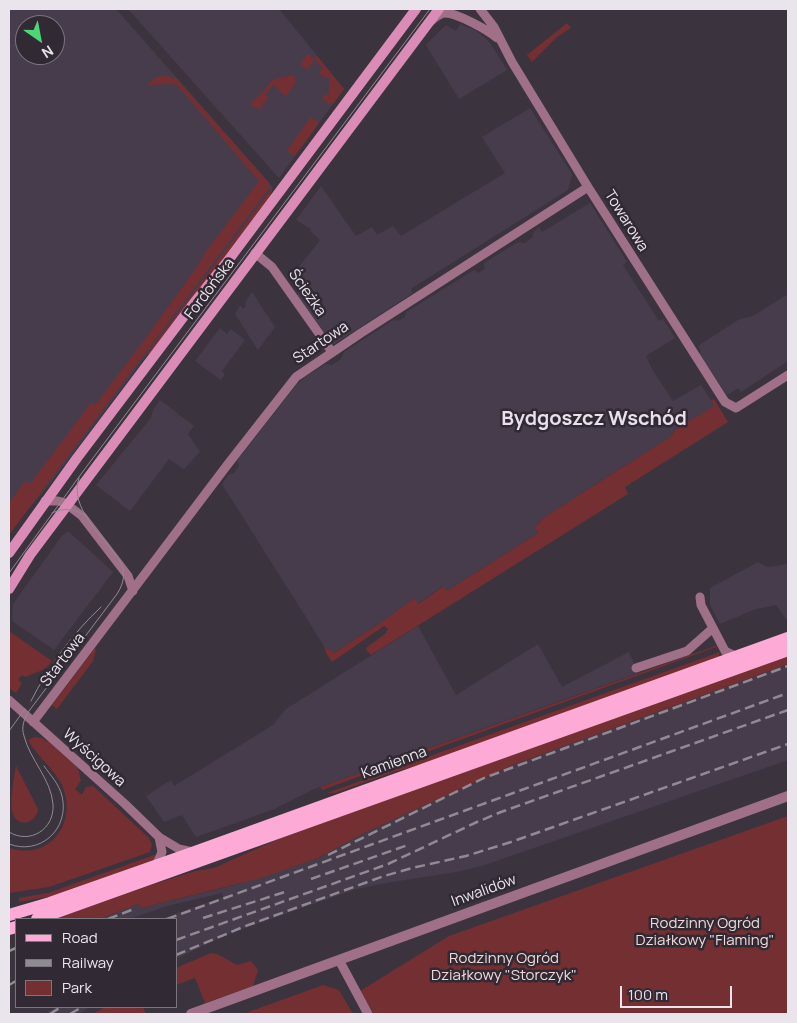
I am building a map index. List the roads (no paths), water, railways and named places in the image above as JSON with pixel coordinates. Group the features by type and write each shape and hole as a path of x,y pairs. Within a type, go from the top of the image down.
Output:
{"main road":[{"name":"Fordońska","path":"9,553 182,317 233,254 416,9"},
{"name":"Fordońska","path":"9,589 22,566 439,9"},
{"name":"Kamienna","path":"9,915 50,903 195,852 723,657 737,657 788,638"},
{"name":"Kamienna","path":"40,918 788,650"}],"street":[{"name":"Towarowa","path":"480,9 494,28 588,187 725,402 736,408 788,375"},
{"name":"Towarowa","path":"429,22 440,15 449,14 479,25 501,42"},
{"name":"Startowa","path":"34,722 228,464 296,377 588,187"},
{"name":"Ścieżka","path":"256,253 272,266 332,352"},
{"path":"45,502 58,501 68,504 86,520 131,581 133,591"},
{"path":"700,597 701,605 714,628 723,657"},
{"path":"636,668 687,652 714,628"},
{"name":"Wyścigowa","path":"9,702 34,722 159,837 179,849 195,852"},
{"name":"Inwalidów","path":"191,1014 788,796"},
{"path":"156,866 162,852 159,837"},
{"path":"338,960 368,1014"}],"tram line":[{"path":"9,573 84,470 430,9"},
{"path":"9,832 25,837 40,832 50,821 53,813 51,795 45,778 24,736 24,720 117,594 123,582 124,574 120,561 83,511 77,489 79,478"},
{"path":"52,513 70,510 79,512 87,517"},
{"path":"31,701 62,651 101,607"},
{"path":"9,731 25,709"},
{"path":"9,844 21,847 42,843 57,829 63,808 62,796 44,766"}],"railway":[{"path":"328,855 484,778 788,666"},
{"path":"170,918 788,693"},
{"path":"178,939 388,864 501,812 788,710"},
{"path":"178,954 243,927 384,876 466,856 511,842 788,744"},
{"path":"311,879 408,845"},
{"path":"203,918 288,891"},
{"path":"111,918 134,909"},
{"path":"9,951 15,948"},
{"path":"9,985 15,982"},
{"path":"50,1014 59,1008"},
{"path":"70,1014 80,1008"}],"district":[{"name":"Bydgoszcz Wschód","path":"594,419"}],"park label":[{"name":"Rodzinny Ogród Działkowy \"Flaming\"","path":"705,932"},
{"name":"Rodzinny Ogród Działkowy \"Storczyk\"","path":"504,968"}]}
